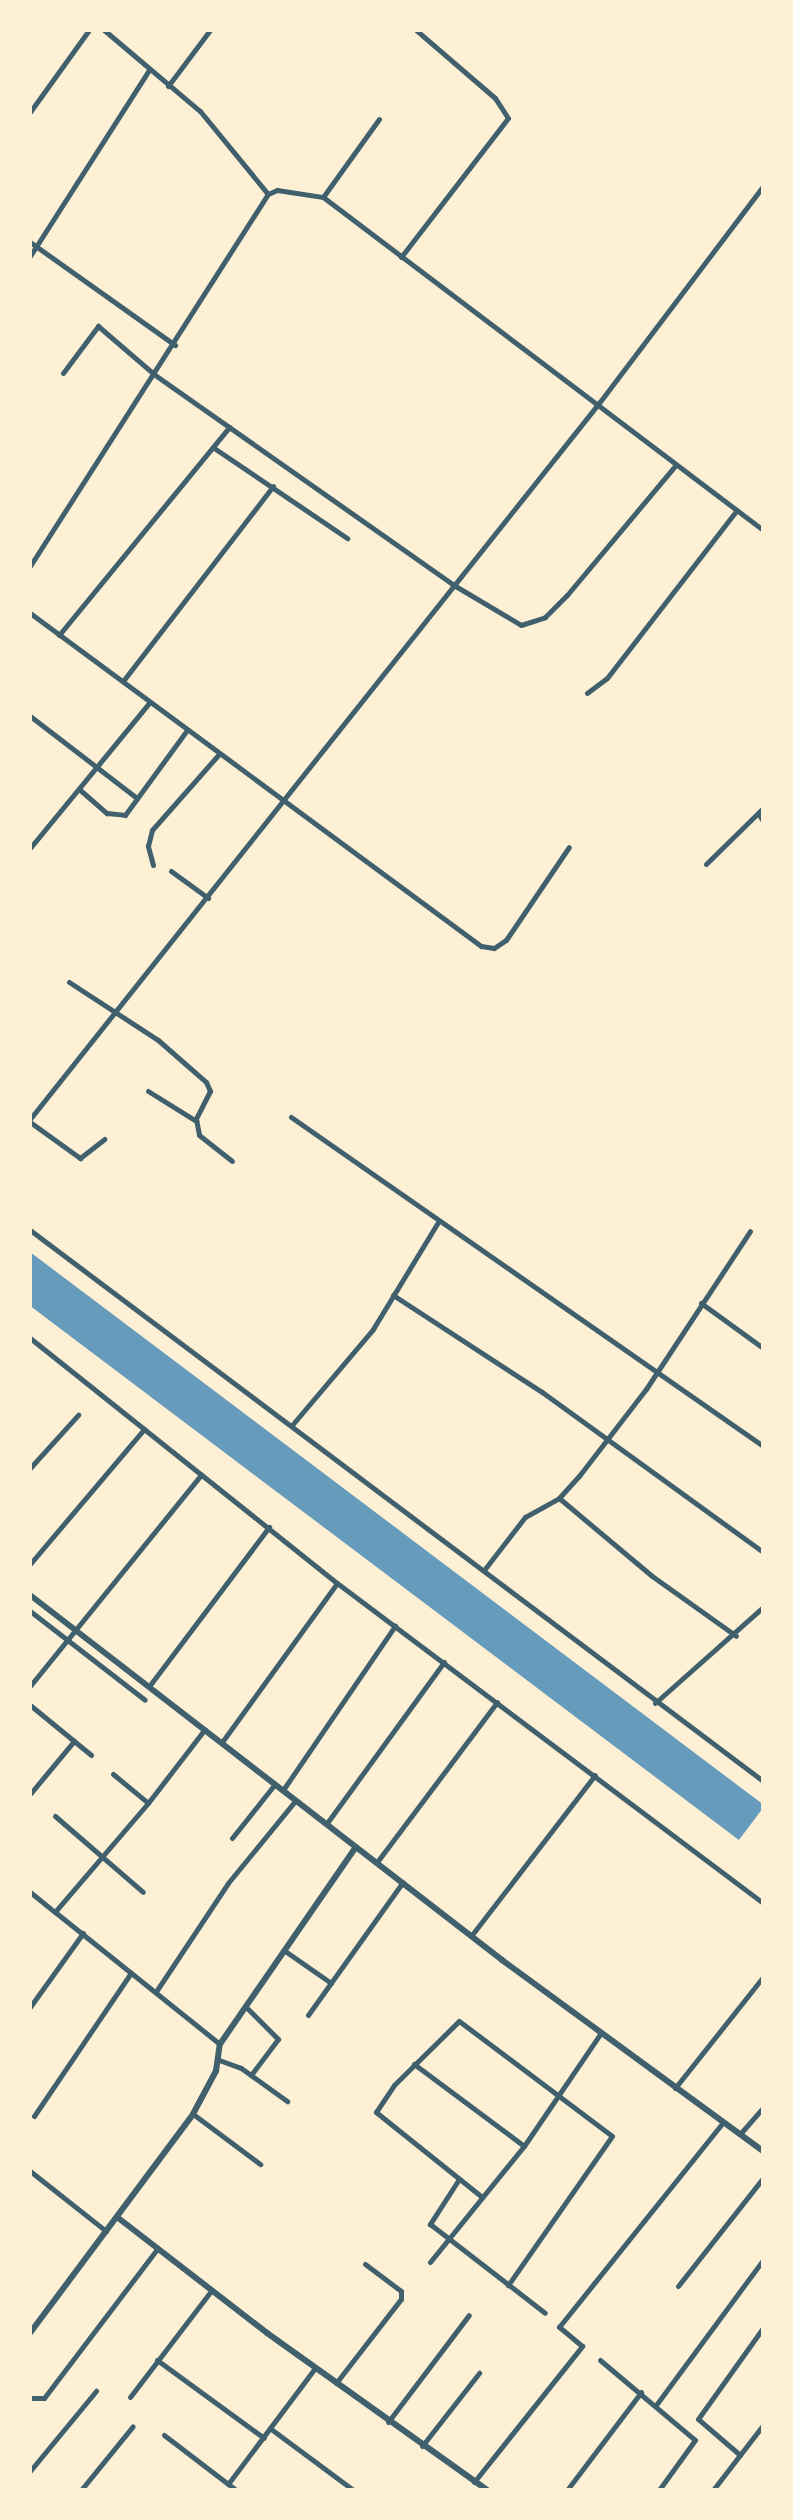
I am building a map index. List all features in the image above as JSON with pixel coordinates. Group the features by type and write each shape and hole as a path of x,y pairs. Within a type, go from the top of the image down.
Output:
{"street":[{"path":"30,112 89,30"},
{"path":"104,30 113,33 149,70 200,111 268,194"},
{"path":"168,86 210,30"},
{"path":"401,257 508,118 495,98 416,30"},
{"path":"30,256 149,70"},
{"path":"323,197 379,119"},
{"path":"104,1139 80,1158 30,1120 117,1016 452,584 599,403 763,186"},
{"path":"30,566 175,345 268,194 287,190 323,197 599,403 674,467 763,530"},
{"path":"30,242 175,345"},
{"path":"63,373 98,326 155,375 452,584 506,619 532,624 567,595 674,467"},
{"path":"59,635 229,427"},
{"path":"214,448 347,538"},
{"path":"123,681 273,486"},
{"path":"587,693 607,678 737,510"},
{"path":"30,613 219,754 489,948 506,940 569,847"},
{"path":"30,848 150,702"},
{"path":"30,716 137,798"},
{"path":"79,789 117,817 125,815 187,730"},
{"path":"153,865 148,846 152,830 219,754"},
{"path":"706,864 760,810 763,821"},
{"path":"171,871 208,898"},
{"path":"69,982 158,1040 206,1082 210,1091 196,1121 199,1135 232,1161"},
{"path":"148,1091 196,1121"},
{"path":"291,1117 763,1446"},
{"path":"292,1425 365,1339 438,1222"},
{"path":"30,1230 484,1570 655,1703 763,1781"},
{"path":"484,1570 525,1517 559,1498 607,1438 658,1370 750,1231"},
{"path":"393,1295 607,1438 763,1552"},
{"path":"701,1303 763,1348"},
{"path":"30,1338 337,1583 763,1903"},
{"path":"30,1468 78,1415"},
{"path":"30,1564 144,1429"},
{"path":"30,1686 201,1475"},
{"path":"559,1498 652,1576 736,1636"},
{"path":"150,1685 269,1527"},
{"path":"222,1742 337,1583"},
{"path":"30,1595 600,2034 763,2151"},
{"path":"655,1703 736,1636 763,1607"},
{"path":"30,1611 145,1700"},
{"path":"283,1790 395,1626"},
{"path":"327,1823 444,1662"},
{"path":"377,1862 497,1702"},
{"path":"30,1705 91,1755"},
{"path":"55,1912 104,1858 205,1729"},
{"path":"30,1794 74,1741"},
{"path":"113,1774 148,1803"},
{"path":"471,1936 595,1775"},
{"path":"232,1838 275,1784"},
{"path":"157,1990 228,1883 296,1800"},
{"path":"55,1816 143,1892"},
{"path":"30,2333 193,2114 219,2060 220,2044 356,1847"},
{"path":"308,2015 404,1882"},
{"path":"30,1892 131,1973 157,1990 220,2044"},
{"path":"30,2007 83,1933"},
{"path":"285,1951 331,1983"},
{"path":"31,2117 131,1973"},
{"path":"675,2088 763,1977"},
{"path":"247,2008 278,2039 251,2075"},
{"path":"482,2197 376,2112 414,2064 459,2021 560,2094 613,2139 508,2285"},
{"path":"430,2262 524,2146 600,2034"},
{"path":"219,2060 251,2075 287,2101"},
{"path":"414,2064 524,2146"},
{"path":"740,2134 763,2108"},
{"path":"193,2114 260,2164"},
{"path":"474,2482 582,2346 559,2327 723,2122"},
{"path":"30,2171 106,2231"},
{"path":"678,2286 763,2178"},
{"path":"459,2179 429,2220 545,2313"},
{"path":"117,2217 388,2422 487,2490"},
{"path":"30,2398 44,2398 158,2248"},
{"path":"656,2405 763,2260"},
{"path":"336,2383 401,2299 401,2291 365,2264"},
{"path":"130,2397 211,2291"},
{"path":"388,2422 469,2315"},
{"path":"740,2455 698,2419 763,2328"},
{"path":"157,2360 264,2438"},
{"path":"600,2360 641,2392 696,2443 659,2490"},
{"path":"228,2484 315,2368"},
{"path":"422,2447 479,2373"},
{"path":"30,2471 96,2391"},
{"path":"567,2490 641,2392"},
{"path":"713,2490 763,2425"},
{"path":"81,2490 133,2426"},
{"path":"271,2429 353,2490"},
{"path":"164,2435 236,2490"}],"water":[{"path":"30,1252 763,1804 739,1840 30,1306"}]}
